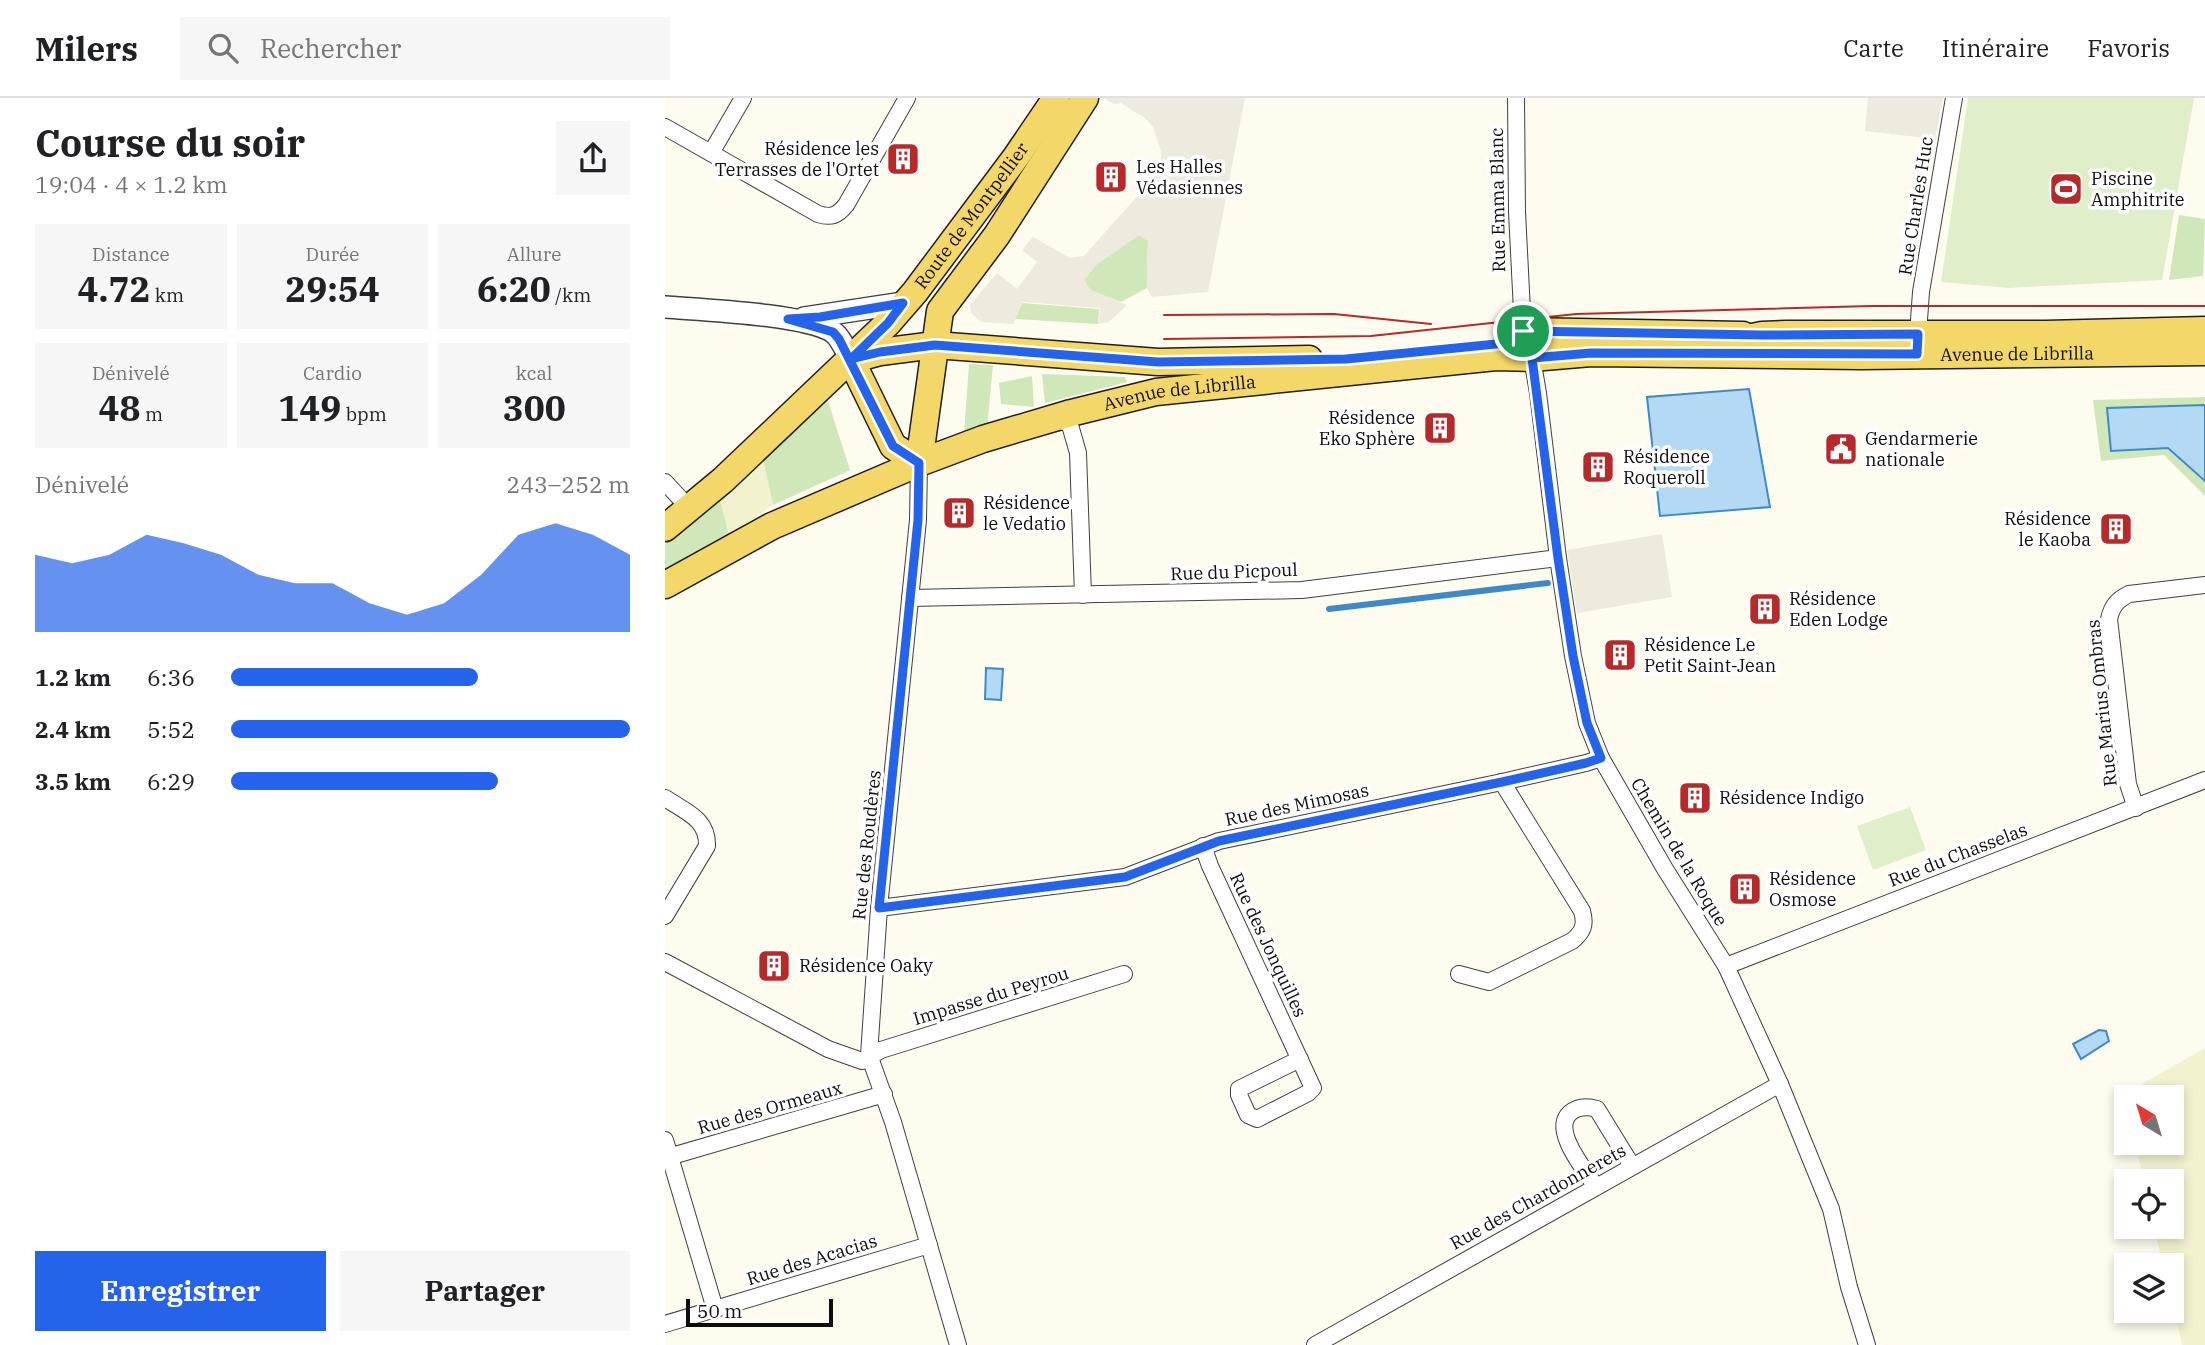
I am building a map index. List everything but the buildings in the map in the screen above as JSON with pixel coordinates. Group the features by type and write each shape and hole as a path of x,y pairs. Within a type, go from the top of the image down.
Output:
{"main road":[{"name":"Route de Montpellier","path":"665,528 723,480 888,323 915,292 1016,157 1056,98"},
{"name":"Route de Montpellier","path":"935,345 940,311 997,235 1085,98"},
{"name":"Avenue de Librilla","path":"851,359 880,352 935,345 1158,362 1346,359 1527,343 1721,344 1762,335 1918,336 2205,330"},
{"name":"Avenue de Librilla","path":"919,463 983,439 1056,417 1156,392 1496,357 1527,343 1591,353 1918,336 2205,352"},
{"path":"919,463 935,345"},
{"path":"851,359 893,446 919,463"},
{"path":"665,585 772,526 919,463"}],"street":[{"path":"711,153 743,98"},
{"path":"665,127 818,214 828,217 839,214 846,205 907,98"},
{"name":"Rue Emma Blanc","path":"1515,98 1517,212 1527,343"},
{"name":"Rue Charles Huc","path":"1918,336 1921,292 1954,98"},
{"path":"665,306 788,319 820,317 903,303"},
{"path":"788,319 833,332 851,359"},
{"name":"Chemin de la Roque","path":"1527,343 1573,656 1587,723 1601,758 1726,967 1780,1084 1831,1209 1849,1287 1867,1345"},
{"path":"1056,417 1070,425 1078,453 1083,595"},
{"name":"Rue des Roudères","path":"919,463 918,520 879,908 869,1055 884,1094 958,1345"},
{"path":"665,482 689,508"},
{"name":"Rue du Picpoul","path":"909,598 1302,590 1558,558"},
{"name":"Rue Marius Ombras","path":"2136,808 2128,784 2110,633 2109,619 2112,608 2119,599 2129,594 2205,585"},
{"name":"Rue des Mimosas","path":"879,908 1125,877 1219,841 1502,782 1601,758"},
{"name":"Rue du Chasselas","path":"1726,967 2205,780"},
{"path":"1459,974 1489,982 1572,941 1581,933 1585,921 1582,911 1502,782"},
{"path":"665,799 701,822 707,833 707,846 665,916"},
{"name":"Rue des Jonquilles","path":"1203,846 1210,866 1300,1059 1313,1088 1257,1119 1248,1115 1239,1094 1240,1088 1300,1059"},
{"path":"665,962 828,1049 862,1061 869,1055"},
{"name":"Impasse du Peyrou","path":"869,1055 1124,974"},
{"name":"Rue des Chardonnerets","path":"1315,1345 1780,1084"},
{"name":"Rue des Ormeaux","path":"667,1152 884,1094"},
{"path":"1596,1187 1564,1135 1563,1123 1576,1108 1597,1109 1632,1167"},
{"path":"667,1152 715,1309"},
{"name":"Rue des Acacias","path":"665,1324 929,1245"}],"green space":[{"name":"Piscine Amphitrite","path":"1968,98 2194,98 2162,280 2008,288 1941,282"},
{"path":"2179,215 2205,219 2203,276 2169,280"},
{"path":"1139,235 1148,241 1147,288 1121,302 1090,290 1084,280 1097,264"},
{"path":"1022,303 1099,309 1098,324 1015,319"},
{"path":"969,364 993,365 987,428 964,434"},
{"path":"1042,374 1125,377 1127,382 1045,403"},
{"path":"1032,376 1034,407 1001,404 999,383"},
{"path":"2205,397 2205,496 2164,455 2101,461 2093,400"},
{"path":"827,398 850,470 773,505 763,458"},
{"path":"763,458 773,505 729,535 719,496"},
{"path":"719,496 729,535 665,573 665,544"},
{"path":"1910,807 1926,850 1873,870 1857,826"},
{"path":"2205,1048 2205,1345 2182,1345 2177,1323 2184,1323 2184,1253 2160,1253 2157,1239 2184,1239 2184,1169 2141,1169 2138,1155 2184,1155 2184,1085 2140,1085"}],"shaded area":[{"path":"1104,98 1245,98 1208,292 1152,297 1147,288 1148,241 1139,235 1097,264 1084,280 1090,290 1127,305 1109,322 1098,324 1100,308 1023,302 1013,324 981,322 971,313 970,305 997,273 1017,289 1037,262 1022,250 1033,237 1070,258 1084,256 1158,173 1161,151 1153,127 1145,118 1121,103 1114,104"},
{"path":"1868,98 1943,98 1935,139 1865,131"},
{"path":"1662,534 1672,597 1577,613 1567,550"}],"water":[{"path":"1749,389 1770,507 1660,516 1647,397"},
{"path":"2205,405 2205,481 2168,448 2111,451 2107,408"},
{"path":"986,668 1003,669 1001,700 985,699"},
{"path":"2099,1030 2106,1031 2109,1041 2081,1059 2073,1044"}],"waterway":[{"path":"1329,609 1548,583"}],"tram line":[{"path":"1164,339 1371,336 1576,314 1871,306 2205,306"},
{"path":"1164,315 1334,314 1431,324"}],"place":[{"name":"Résidence les Terrasses de l'Ortet","path":"903,159"},
{"name":"Les Halles Védasiennes","path":"1111,177"},
{"name":"Piscine Amphitrite","path":"2066,189"},
{"name":"Résidence Eko Sphère","path":"1440,428"},
{"name":"Gendarmerie nationale","path":"1841,449"},
{"name":"Résidence Roqueroll","path":"1598,467"},
{"name":"Résidence le Vedatio","path":"959,513"},
{"name":"Résidence le Kaoba","path":"2116,529"},
{"name":"Résidence Eden Lodge","path":"1765,609"},
{"name":"Résidence Le Petit Saint-Jean","path":"1620,655"},
{"name":"Résidence Indigo","path":"1695,798"},
{"name":"Résidence Osmose","path":"1745,889"},
{"name":"Résidence Oaky","path":"774,966"}],"route":[{"path":"1523,331 1527,341 1346,359 1158,362 935,345 880,352 851,359 888,323 903,303 820,317 788,319 833,332 851,359 893,446 919,463 918,520 879,908 1125,877 1219,841 1502,782 1601,758 1587,723 1573,656 1532,358 1591,353 1861,356 1917,354 1918,334 1762,335 1523,331"}]}
